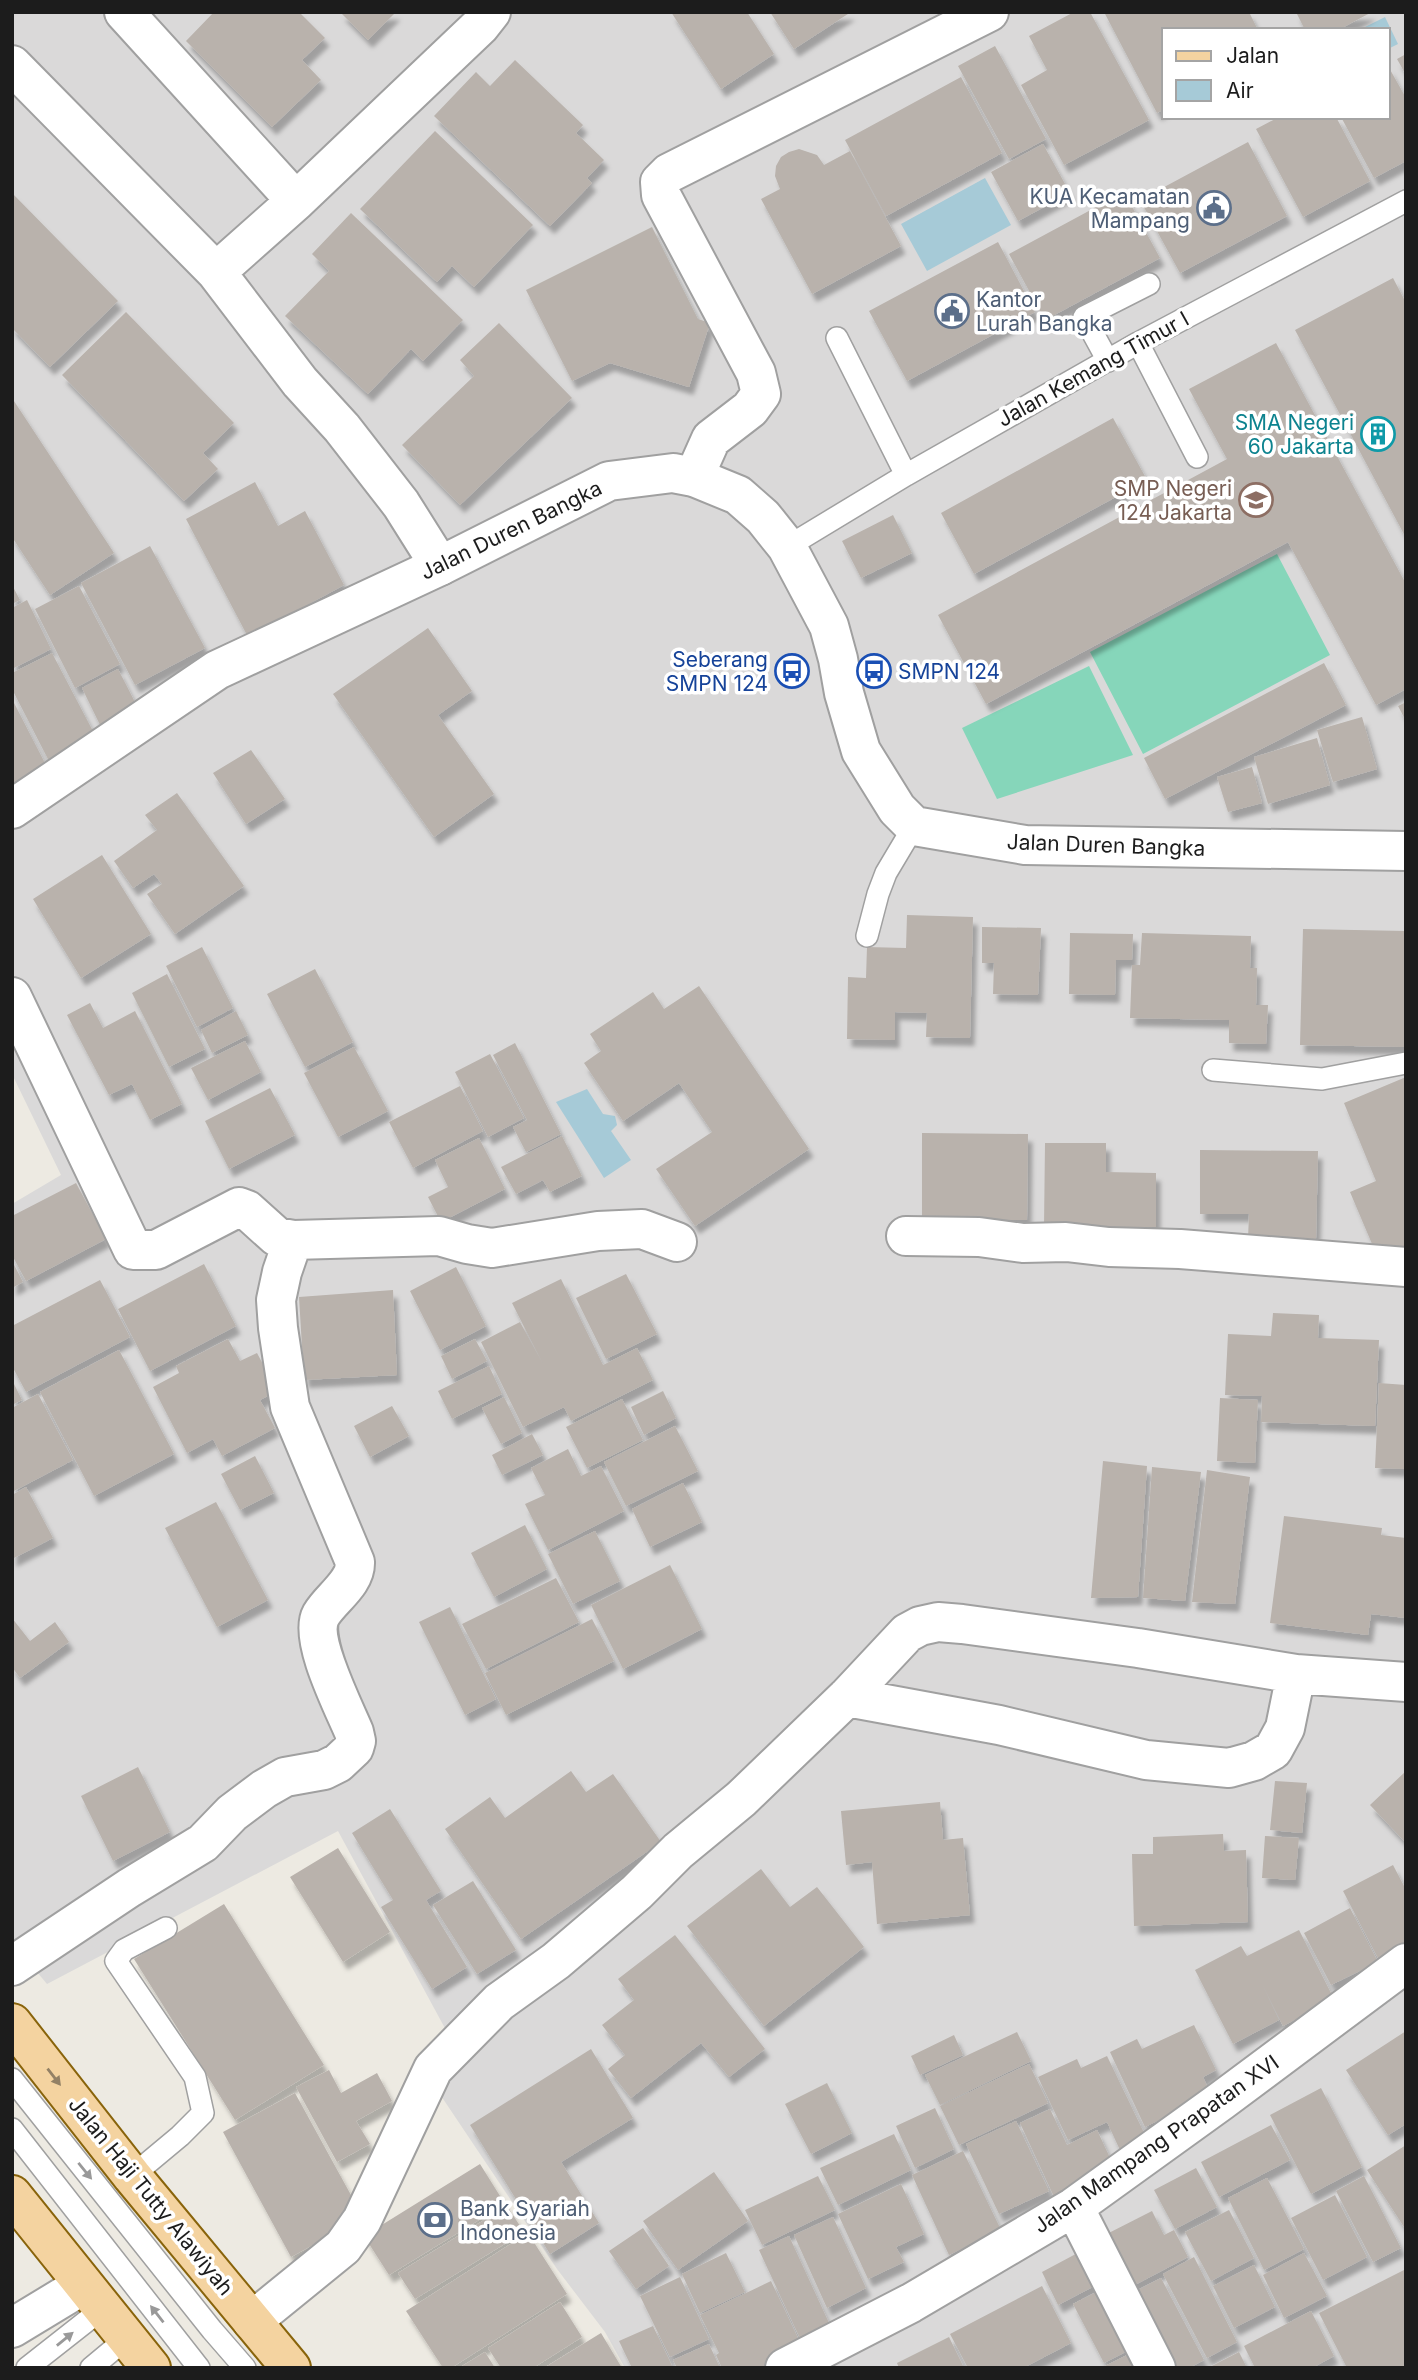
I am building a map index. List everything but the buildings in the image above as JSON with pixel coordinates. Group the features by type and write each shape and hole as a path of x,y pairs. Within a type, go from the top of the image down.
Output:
{"main road":[{"name":"Jalan Haji Tutty Alawiyah","path":"12,2023 132,2176 290,2368"},
{"path":"12,2195 151,2368"}],"street":[{"path":"124,12 296,201"},
{"path":"216,272 296,201 480,26 491,12"},
{"path":"694,477 711,439 750,409 761,394 756,373 661,195 660,182 669,173 989,12"},
{"path":"12,65 216,272 300,382 342,428 401,504 440,566"},
{"name":"Jalan Duren Bangka","path":"12,809 217,670 440,566 609,481 673,473 694,477 738,495 764,517 787,547 829,626 861,751 897,809 914,826 1025,845 1406,851"},
{"path":"12,997 133,1250 156,1250 239,1207 247,1210 277,1237 293,1240 439,1236 492,1248 598,1231 642,1229 677,1242"},
{"path":"906,1236 979,1237 1023,1244 1066,1242 1406,1266"},
{"path":"12,1966 202,1843 232,1813 264,1789 285,1777 331,1766 346,1757 354,1748 354,1732 330,1675 318,1635 318,1623 321,1615 352,1576 355,1562 290,1407 278,1328 276,1300 293,1240"},
{"path":"252,2322 344,2247 362,2220 433,2069 499,2002 556,1961 741,1799 847,1696 907,1633 920,1626 938,1622 1138,1648 1296,1674 1406,1682"},
{"path":"847,1696 999,1726 1146,1760 1230,1768 1254,1761 1273,1750 1285,1728 1296,1674"},
{"name":"Jalan Mampang Prapatan XVI","path":"785,2368 911,2303 1074,2207 1406,1963"},
{"path":"1074,2207 1156,2368"},
{"path":"12,2328 92,2297"}],"lane":[{"name":"Jalan Kemang Timur I","path":"787,547 906,475 1138,343 1406,201"},
{"path":"1108,360 1084,317 1149,284"},
{"path":"837,338 906,475"},
{"path":"1138,343 1197,457"},
{"path":"867,936 877,894 914,826"},
{"path":"1213,1070 1322,1079 1406,1063"},
{"path":"132,2176 203,2113 195,2077 116,1961 124,1950 166,1928"},
{"path":"12,2079 245,2368"},
{"path":"12,2129 199,2368"},
{"path":"27,2368 63,2342 92,2297"},
{"path":"91,2368 127,2338"}],"shaded area":[{"path":"12,12 1406,12 1406,2368 625,2368 605,2332 557,2269 419,2063 453,2043 338,1831 47,1984 12,1942 12,1204 61,1175 12,1074"}],"green space":[{"path":"1277,554 1330,655 1143,754 1090,652"},
{"path":"1089,666 1133,755 997,799 962,728"}],"water":[{"path":"1385,17 1398,44 1390,48 1390,28 1363,28"},
{"path":"985,178 1011,225 927,271 901,224"},
{"path":"587,1089 603,1114 615,1116 617,1125 611,1131 631,1160 604,1178 556,1102"}],"place":[{"name":"KUA Kecamatan Mampang","path":"1214,208"},
{"name":"Kantor Lurah Bangka","path":"952,311"},
{"name":"SMA Negeri 60 Jakarta","path":"1378,434"},
{"name":"SMP Negeri 124 Jakarta","path":"1256,500"},
{"name":"Seberang SMPN 124","path":"792,671"},
{"name":"SMPN 124","path":"874,671"},
{"name":"Bank Syariah Indonesia","path":"435,2220"}]}
